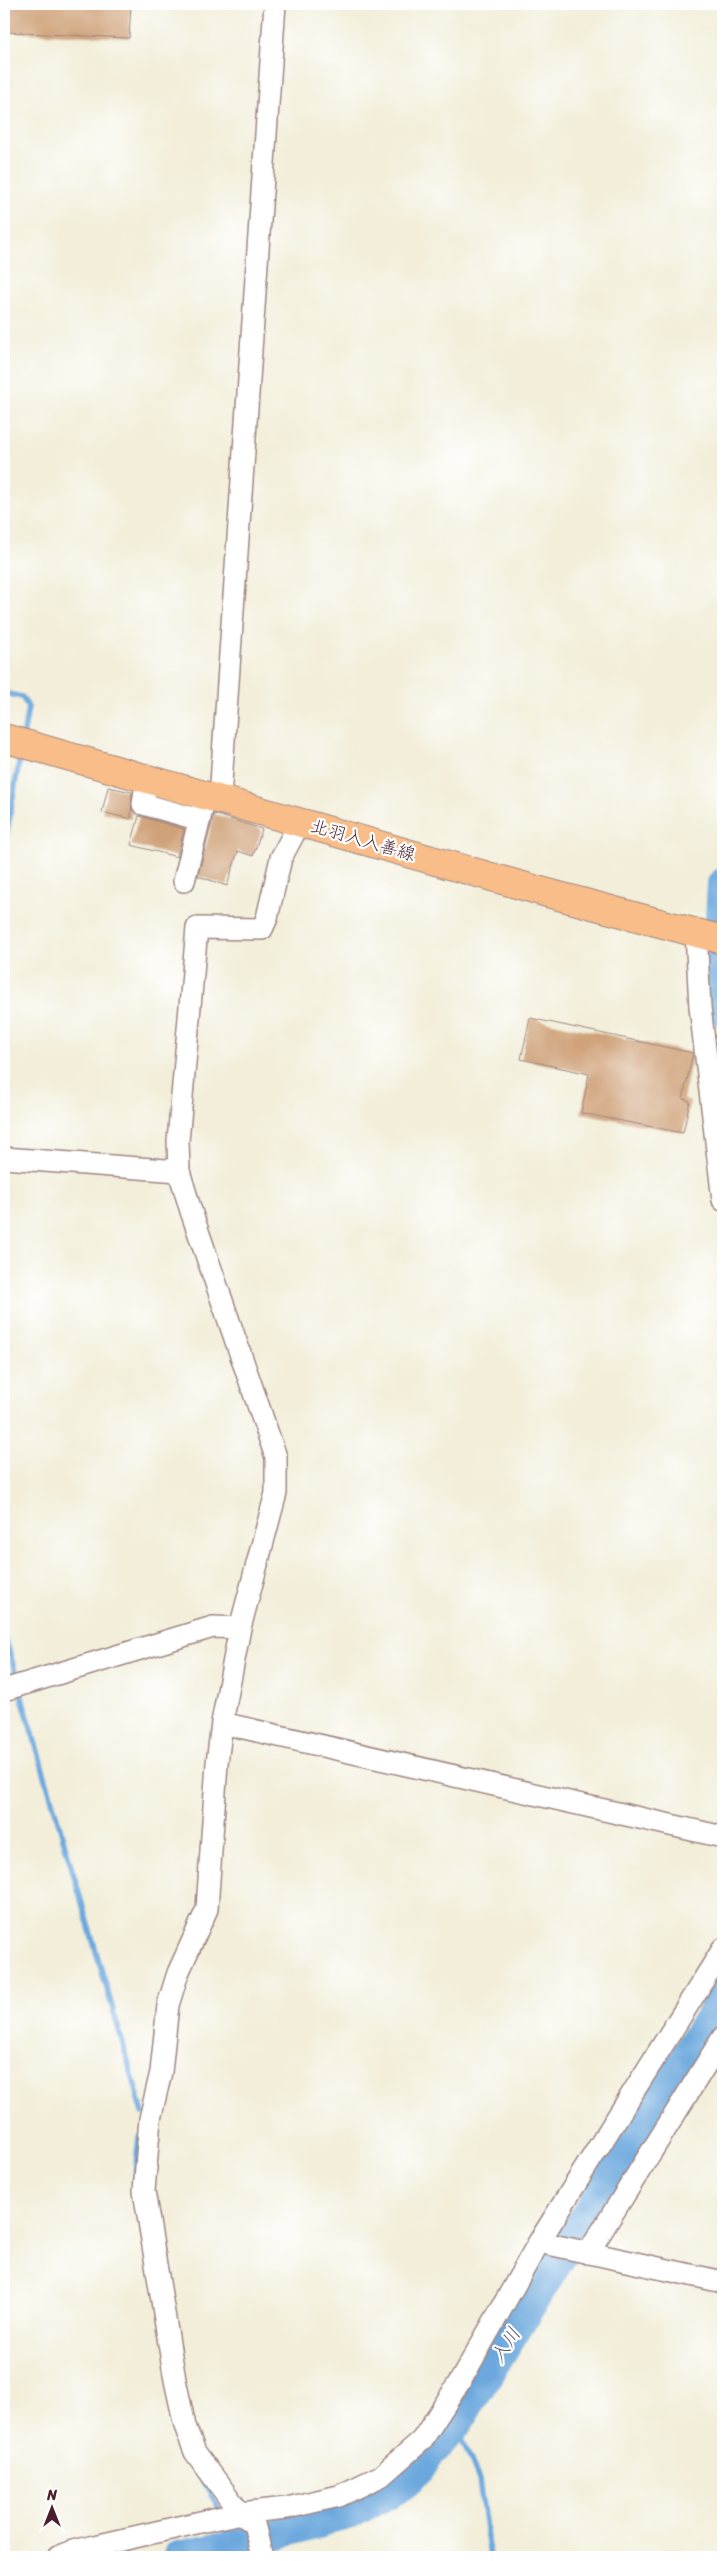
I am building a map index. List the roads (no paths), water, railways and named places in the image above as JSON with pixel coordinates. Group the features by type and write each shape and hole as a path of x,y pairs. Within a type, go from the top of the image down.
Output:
{"main road":[{"name":"北羽入入善線","path":"4,738 213,796 544,892 708,935"}],"street":[{"path":"184,881 200,820 213,796 275,4"},
{"path":"147,778 143,804 200,820"},
{"path":"262,2557 247,2519 196,2452 185,2426 175,2380 144,2191 150,2119 161,2072 168,2005 178,1973 207,1909 216,1764 222,1723 240,1628 276,1493 276,1458 227,1320 179,1171 178,1141 197,928 262,929 267,918 281,858 300,822"},
{"path":"708,935 700,1007 723,1200"},
{"path":"4,1158 179,1171"},
{"path":"4,1690 213,1627 240,1628"},
{"path":"222,1723 723,1837"},
{"path":"58,2557 72,2551 247,2519 339,2496 381,2476 422,2440 462,2378 539,2242 723,1949"},
{"path":"588,2253 723,2037"},
{"path":"539,2242 723,2282"}],"waterway":[{"path":"4,174 4,195"},
{"path":"4,693 22,697 28,707 23,737"},
{"path":"4,850 21,751"},
{"name":"入川","path":"723,884 718,970 723,1010"},
{"path":"4,1634 18,1681"},
{"path":"20,1690 143,2113"},
{"name":"入川","path":"178,2557 232,2546 350,2513 403,2485 456,2424 723,1996"},
{"path":"134,2185 139,2137"},
{"path":"173,2421 178,2445 221,2513"},
{"path":"456,2424 479,2480 490,2557"},
{"path":"224,2522 232,2546"}]}
